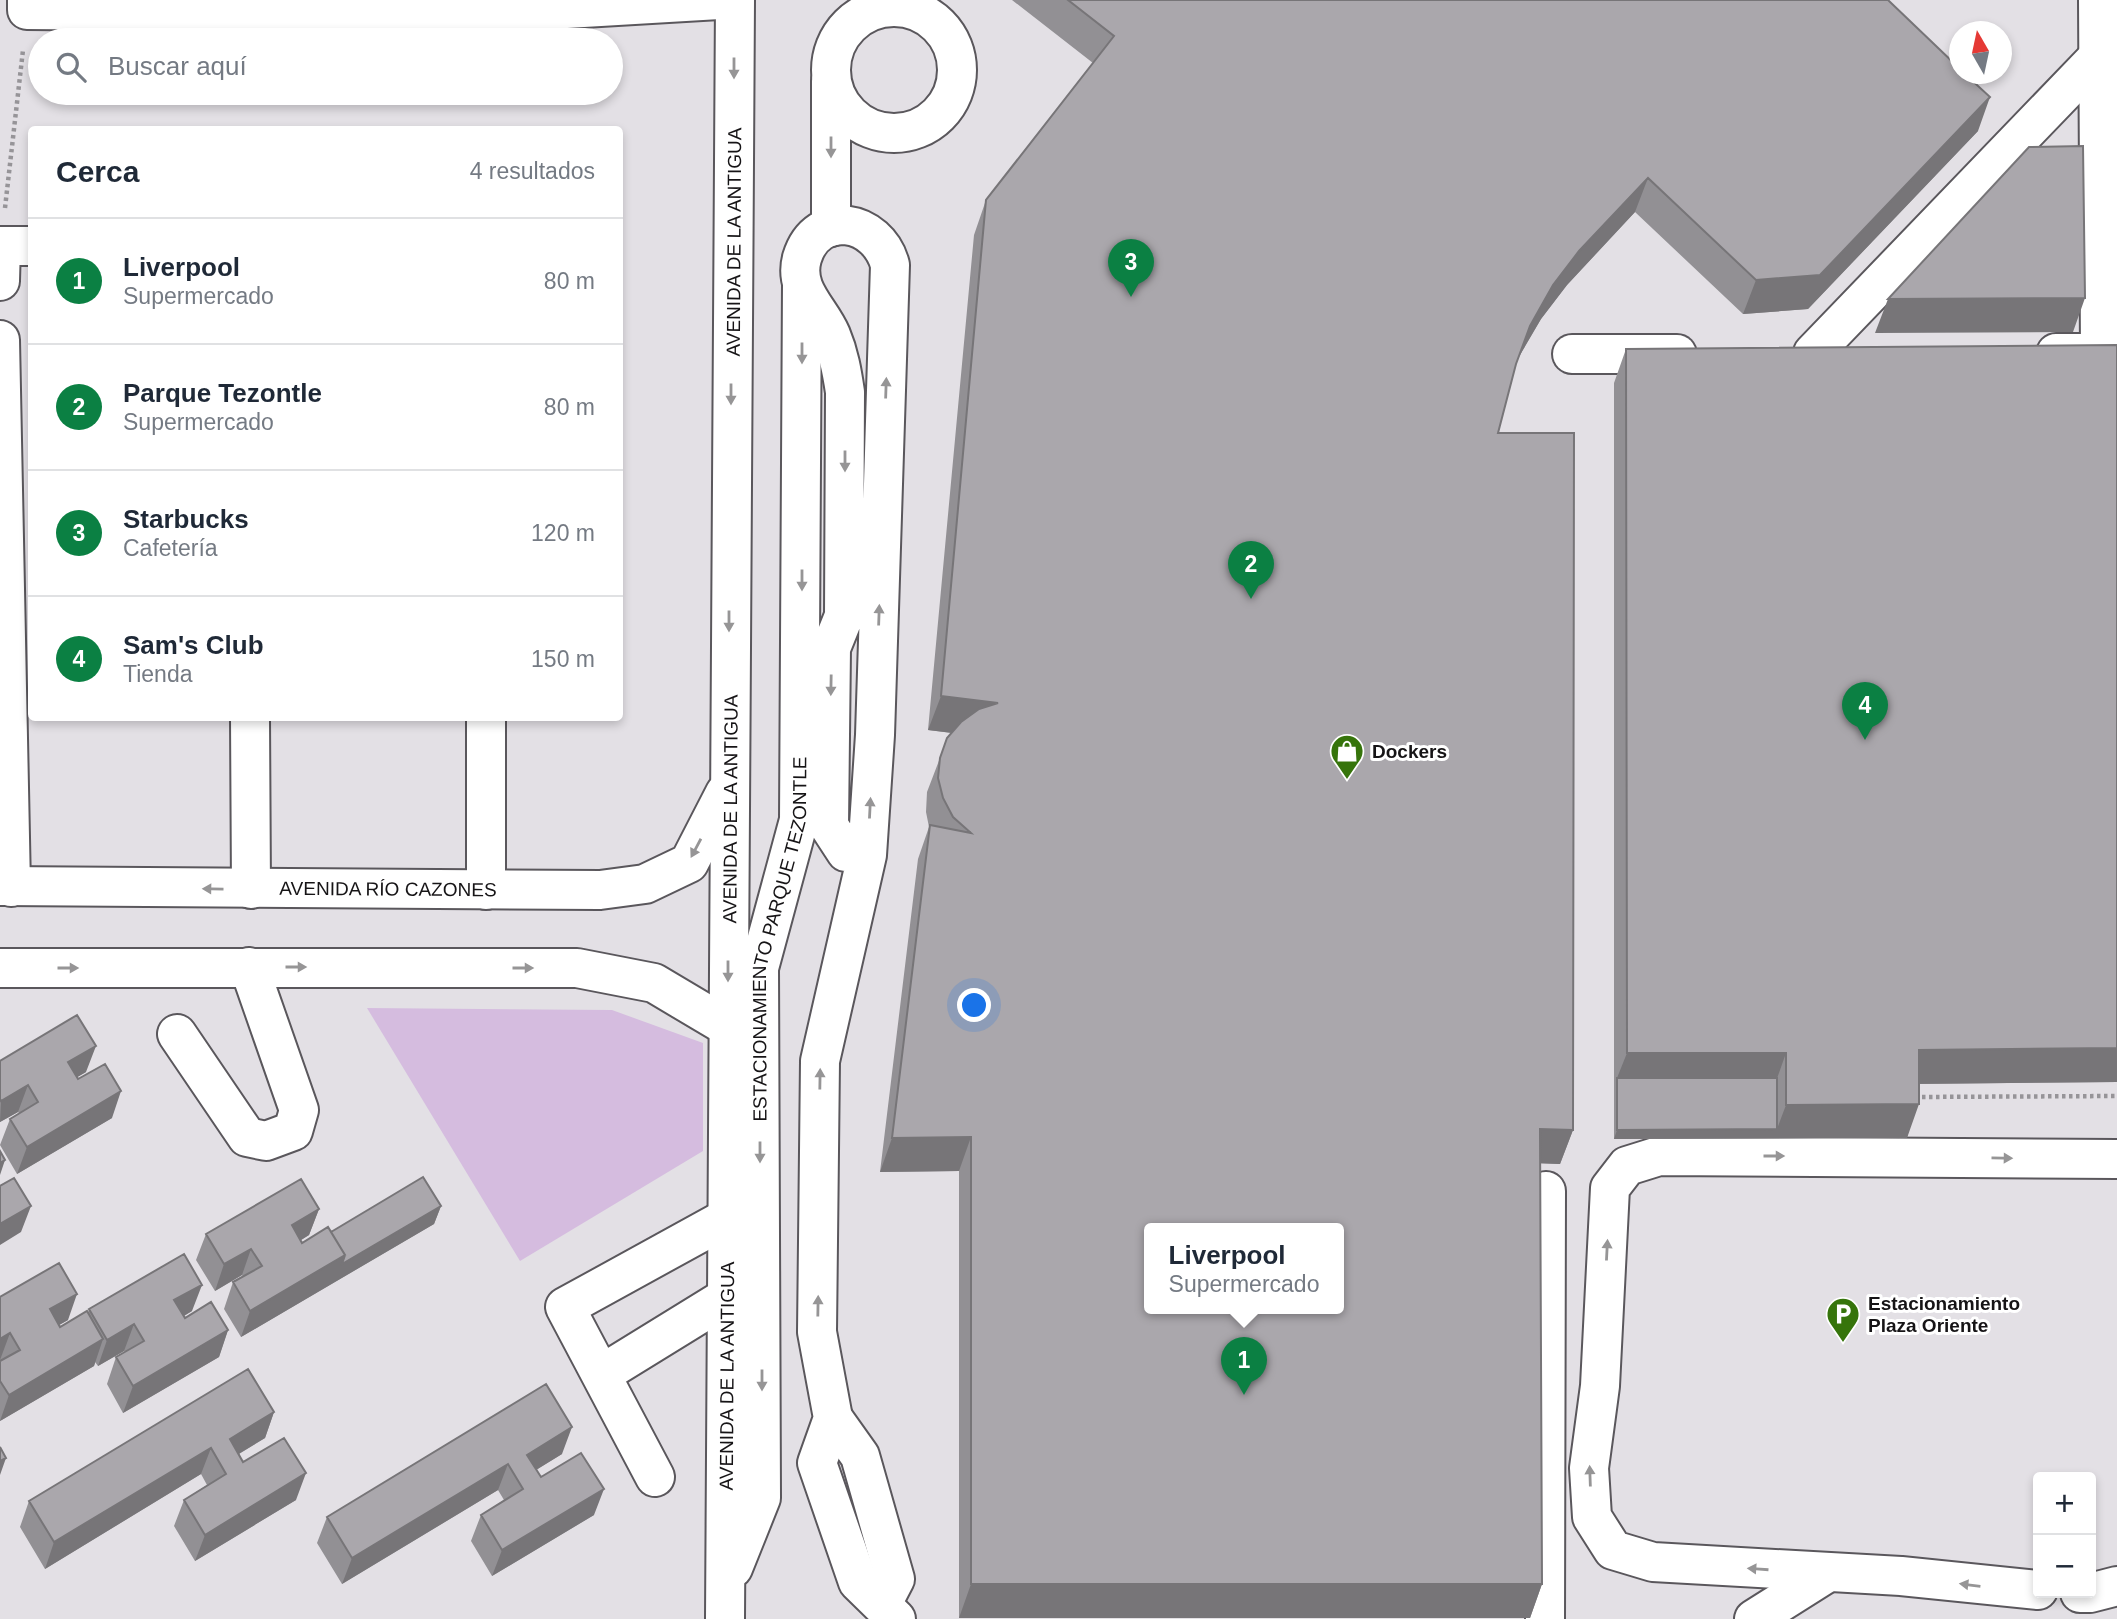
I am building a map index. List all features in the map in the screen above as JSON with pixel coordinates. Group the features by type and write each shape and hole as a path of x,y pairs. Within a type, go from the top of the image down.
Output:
{"street":[{"path":"27,5 481,7 719,0"},
{"name":"AVENIDA DE LA ANTIGUA","path":"725,1602 735,0"},
{"path":"829,0 831,227 847,225 866,229 884,246 890,265 875,735 867,855 820,1061 817,1332 834,1418 889,1612"},
{"path":"2018,353 2100,353 2098,0"},
{"path":"1813,354 2099,56"},
{"name":"ESTACIONAMIENTO PARQUE TEZONTLE","path":"725,1602 761,1497 759,968 791,859 802,755 800,268 807,246 814,237 831,227"},
{"path":"0,281 1,246 28,246"},
{"name":"ESTACIONAMIENTO PARQUE TEZONTLE","path":"802,285 830,331 840,358 845,392 844,616 831,648 829,826 846,852 867,855"},
{"path":"0,340 6,886"},
{"path":"1773,354 1868,353"},
{"path":"1572,354 1706,354"},
{"path":"250,721 251,889"},
{"path":"486,721 486,890"},
{"name":"AVENIDA RÍO CAZONES","path":"6,886 600,890 645,884 689,863 728,788"},
{"path":"791,859 829,826"},
{"path":"177,1034 247,1137 266,1141 293,1131 299,1110 249,967"},
{"path":"0,968 577,968 654,983 728,1027"},
{"path":"2033,1589 1901,1576 1653,1562 1613,1550 1592,1517 1589,1468 1600,1386 1610,1188 1627,1166 1659,1156 2117,1158"},
{"path":"1545,1619 1546,1191"},
{"path":"655,1477 565,1307 727,1218"},
{"path":"602,1374 727,1297"},
{"path":"834,1418 817,1463 858,1582 889,1612"},
{"path":"1754,1619 1827,1573"},
{"path":"2096,1591 2117,1586"}],"path":[{"path":"1,246 27,5"},
{"path":"1914,1157 1914,1097 2117,1096"}],"shaded area":[{"path":"367,1008 612,1010 703,1043 703,1151 520,1261"}],"building":[{"path":"1068,0 1888,0 1949,58 1949,84 1976,84 1990,97 1820,275 1756,280 1648,178 1579,251 1553,285 1530,326 1516,364 1498,433 1574,433 1573,1130 1540,1129 1542,1584 971,1584 971,1137 892,1138 930,825 971,833 953,817 943,798 938,778 940,758 947,738 961,722 979,709 998,703 941,696 986,200 1114,36"},
{"path":"2083,146 2085,298 1888,299 2029,147"},
{"path":"2117,345 2117,1048 1919,1050 1919,1104 1786,1105 1786,1053 1627,1053 1626,349"},
{"path":"77,1015 96,1046 68,1062 78,1079 105,1064 121,1091 27,1147 10,1119 38,1102 28,1085 1,1101 0,1061"},
{"path":"1617,1078 1777,1078 1777,1129 1617,1130"},
{"path":"423,1177 441,1206 342,1264 345,1255 331,1232"},
{"path":"14,1178 31,1206 0,1224 0,1186"},
{"path":"301,1179 319,1209 292,1225 302,1243 328,1227 345,1255 250,1311 233,1282 262,1266 251,1249 224,1264 206,1234"},
{"path":"184,1254 202,1285 174,1300 185,1318 211,1302 228,1330 133,1386 116,1357 144,1341 134,1324 107,1340 89,1309"},
{"path":"59,1263 77,1294 50,1309 60,1327 87,1311 103,1339 9,1395 0,1381 0,1361 20,1350 10,1333 0,1339 0,1297"},
{"path":"248,1369 274,1412 230,1439 243,1462 284,1438 306,1473 205,1535 184,1500 226,1474 211,1448 54,1542 29,1501"},
{"path":"546,1384 572,1427 527,1455 541,1477 581,1453 604,1489 502,1550 481,1515 523,1489 508,1464 352,1558 327,1517"},
{"path":"0,1447 6,1458 0,1461"}],"place":[{"name":"Starbucks","path":"1131,297"},
{"name":"Parque Tezontle","path":"1251,599"},
{"name":"Sam's Club","path":"1865,740"},
{"name":"Dockers","path":"1347,781"},
{"name":"Estacionamiento Plaza Oriente","path":"1843,1344"},
{"name":"Liverpool","path":"1244,1395"}]}
